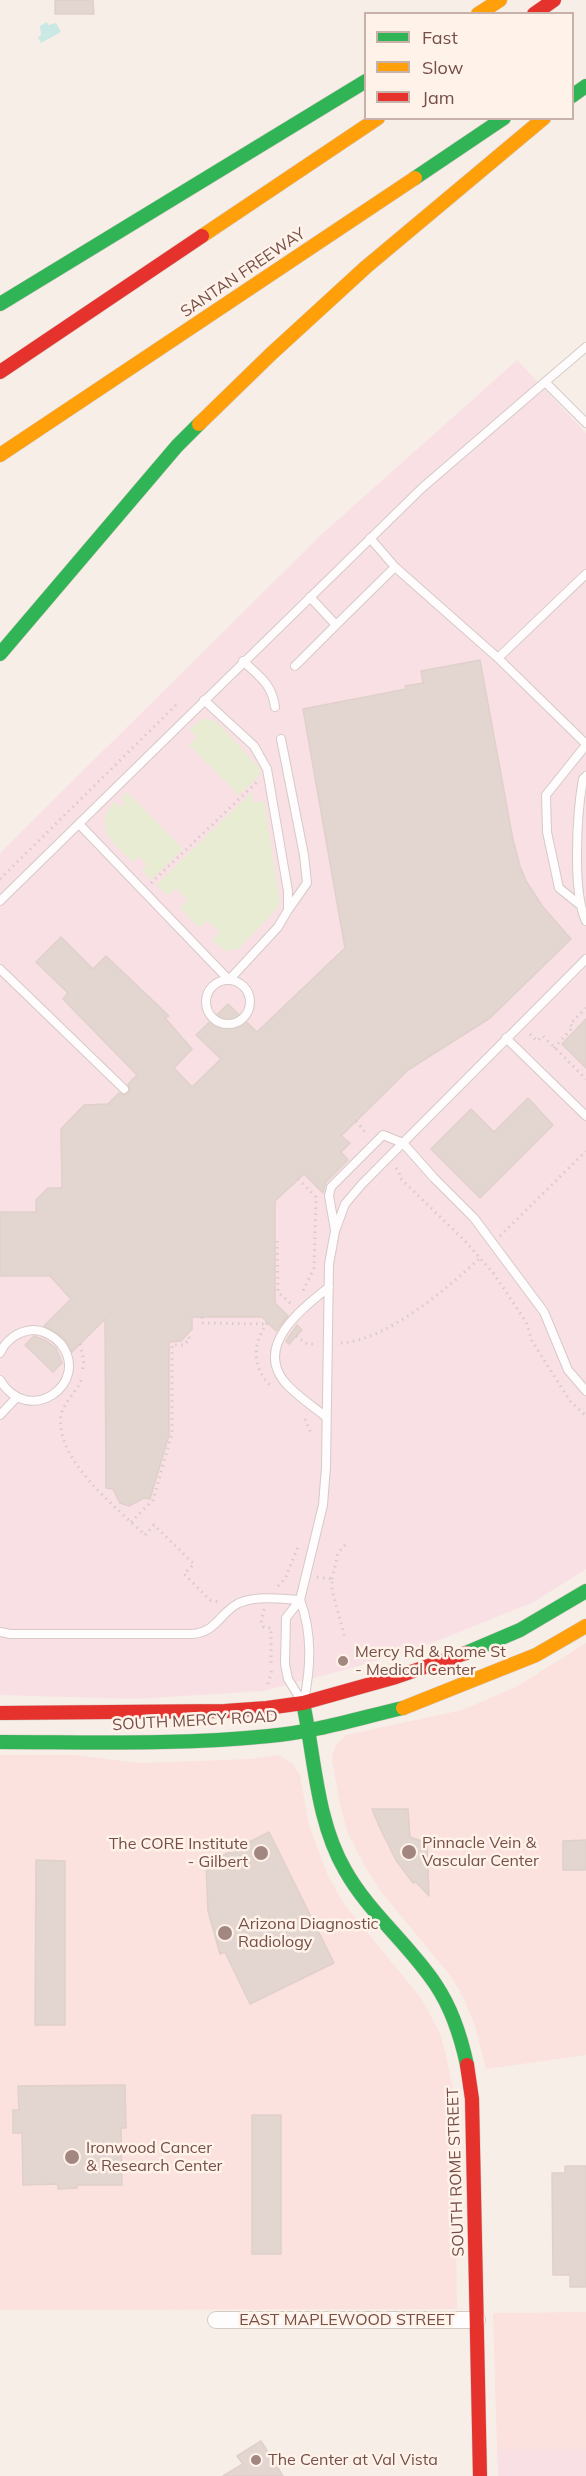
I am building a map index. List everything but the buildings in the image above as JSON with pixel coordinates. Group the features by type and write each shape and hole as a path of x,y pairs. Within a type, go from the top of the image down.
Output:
{"main road":[{"path":"481,12 500,0"},
{"path":"537,12 554,0"},
{"path":"0,303 364,82"},
{"path":"574,95 586,86"},
{"path":"0,372 375,120"},
{"name":"SANTAN FREEWAY","path":"0,454 501,120"},
{"path":"0,654 177,446 271,354 366,267 542,120"},
{"name":"SOUTH MERCY ROAD","path":"0,1713 225,1711 303,1703 396,1677 462,1655 520,1630 586,1591"},
{"name":"SOUTH MERCY ROAD","path":"0,1742 168,1742 270,1736 310,1730 407,1707 536,1655 586,1626"},
{"name":"SOUTH ROME STREET","path":"303,1703 329,1833 338,1855 358,1892 426,1972 441,1994 458,2032 470,2080 480,2476"}],"street":[{"name":"EAST MAPLEWOOD STREET","path":"216,2320 477,2320"}],"lane":[{"path":"0,901 422,488 586,346"},
{"path":"545,382 586,423"},
{"path":"370,538 395,567 498,658 586,745 546,795 547,832 558,888 579,904"},
{"path":"295,666 395,567"},
{"path":"498,658 586,573"},
{"path":"310,597 336,625"},
{"path":"243,661 268,685 273,693 275,707"},
{"path":"204,700 254,746 268,772 288,891 288,910"},
{"path":"80,825 229,980 243,986 250,999 248,1013 243,1019 231,1024 218,1022 206,1005 207,998 215,985 229,980 278,927 307,883 304,855 281,740"},
{"path":"586,776 583,779 578,810 579,904 586,921"},
{"path":"303,1703 288,1679 285,1664 286,1618 300,1600 323,1505 329,1264 335,1231 345,1204 387,1158 586,958"},
{"path":"0,969 124,1089"},
{"path":"506,1038 586,1116"},
{"path":"335,1231 329,1196 331,1188 383,1134 403,1143 474,1218 544,1312 568,1370 586,1391"},
{"path":"325,1416 284,1380 276,1368 274,1355 277,1342 293,1319 328,1287"},
{"path":"0,1353 11,1338 21,1332 33,1330 51,1335 65,1350 69,1369 67,1378 55,1394 36,1401 17,1397 5,1389 0,1380"},
{"path":"0,1415 17,1397"},
{"path":"0,1632 10,1634 203,1632 217,1624 237,1604 265,1599 300,1600"},
{"path":"300,1600 306,1616 310,1671 303,1703"}],"path":[{"path":"0,879 176,705"},
{"path":"144,891 268,772"},
{"path":"554,1048 573,1027 570,1024 586,1008"},
{"path":"520,1024 537,1041 543,1036 586,1079"},
{"path":"356,1121 375,1143"},
{"path":"493,1243 586,1151"},
{"path":"387,1158 399,1172 400,1178 494,1274 526,1322 532,1341 570,1401 586,1416"},
{"path":"298,1179 316,1197 314,1268 300,1295"},
{"path":"278,1241 278,1292 290,1304"},
{"path":"296,1336 307,1344 354,1342 384,1329 436,1296 480,1258"},
{"path":"283,1311 295,1299"},
{"path":"202,1317 202,1323 267,1323 256,1345 256,1360 261,1375 273,1388"},
{"path":"131,1521 153,1500 172,1434 172,1345 184,1345 190,1339 187,1335"},
{"path":"80,1344 84,1361 82,1373 77,1390 61,1414 64,1439 70,1453 86,1476 145,1535 154,1525 194,1564 184,1574 210,1600 221,1602 225,1599"},
{"path":"302,1416 313,1438"},
{"path":"268,1684 272,1672 270,1646 272,1628 264,1627 261,1623 265,1608 264,1587 278,1586 282,1583 300,1542"},
{"path":"345,1638 332,1590 332,1579 338,1554 348,1542"},
{"path":"290,1568 332,1579"}],"shaded area":[{"path":"517,360 586,433 586,1569 534,1602 432,1643 352,1668 264,1691 135,1699 0,1695 0,853 321,535"},
{"path":"586,1643 586,2055 486,2069 475,2026 463,1997 449,1974 382,1893 347,1831 332,1760 333,1752 336,1745 346,1735 462,1710 516,1687"},
{"path":"0,1755 75,1755 140,1763 249,1759 278,1755 292,1763 300,1775 309,1825 328,1876 345,1905 421,1998 440,2033 454,2095 457,2309 0,2310"},
{"path":"586,2312 586,2449 497,2449 493,2313"},
{"path":"497,2449 586,2449 586,2476 498,2476"}],"green space":[{"path":"204,718 217,722 259,767 260,775 239,795 189,745 197,738 189,729"},
{"path":"127,792 183,849 151,880 142,870 147,864 139,857 133,862 112,841 105,827 108,810 115,801 120,807 125,803 121,798"},
{"path":"252,792 253,803 264,801 280,902 278,908 238,949 225,951 212,940 219,931 207,921 199,928 180,908 187,900 176,888 168,896 156,885"}],"water":[{"path":"47,22 48,25 56,23 61,32 41,43 38,37 41,35 40,26"}],"traffic: fast":[{"path":"0,304 364,82"},
{"path":"574,95 586,86"},
{"path":"415,178 501,120"},
{"path":"0,654 177,446 199,424"},
{"path":"466,1653 520,1630 586,1591"},
{"path":"303,1703 322,1810 335,1851 355,1886 414,1956 442,1994 455,2023 467,2065"},
{"path":"0,1742 236,1739 303,1731 403,1708"}],"traffic: slow":[{"path":"481,12 500,0"},
{"path":"202,236 375,120"},
{"path":"199,424 366,267 542,120"},
{"path":"0,455 415,178"},
{"path":"403,1708 536,1655 586,1626"}],"traffic: jam":[{"path":"537,12 554,0"},
{"path":"0,372 202,236"},
{"path":"0,1713 225,1711 267,1708 303,1703 396,1677 466,1653"},
{"path":"467,2065 472,2099 480,2476"}],"place":[{"name":"Mercy Rd & Rome St - Medical Center","path":"343,1661"},
{"name":"Pinnacle Vein & Vascular Center","path":"409,1852"},
{"name":"The CORE Institute - Gilbert","path":"261,1853"},
{"name":"Arizona Diagnostic Radiology","path":"225,1933"},
{"name":"Ironwood Cancer & Research Center","path":"72,2157"},
{"name":"The Center at Val Vista","path":"256,2460"}]}
